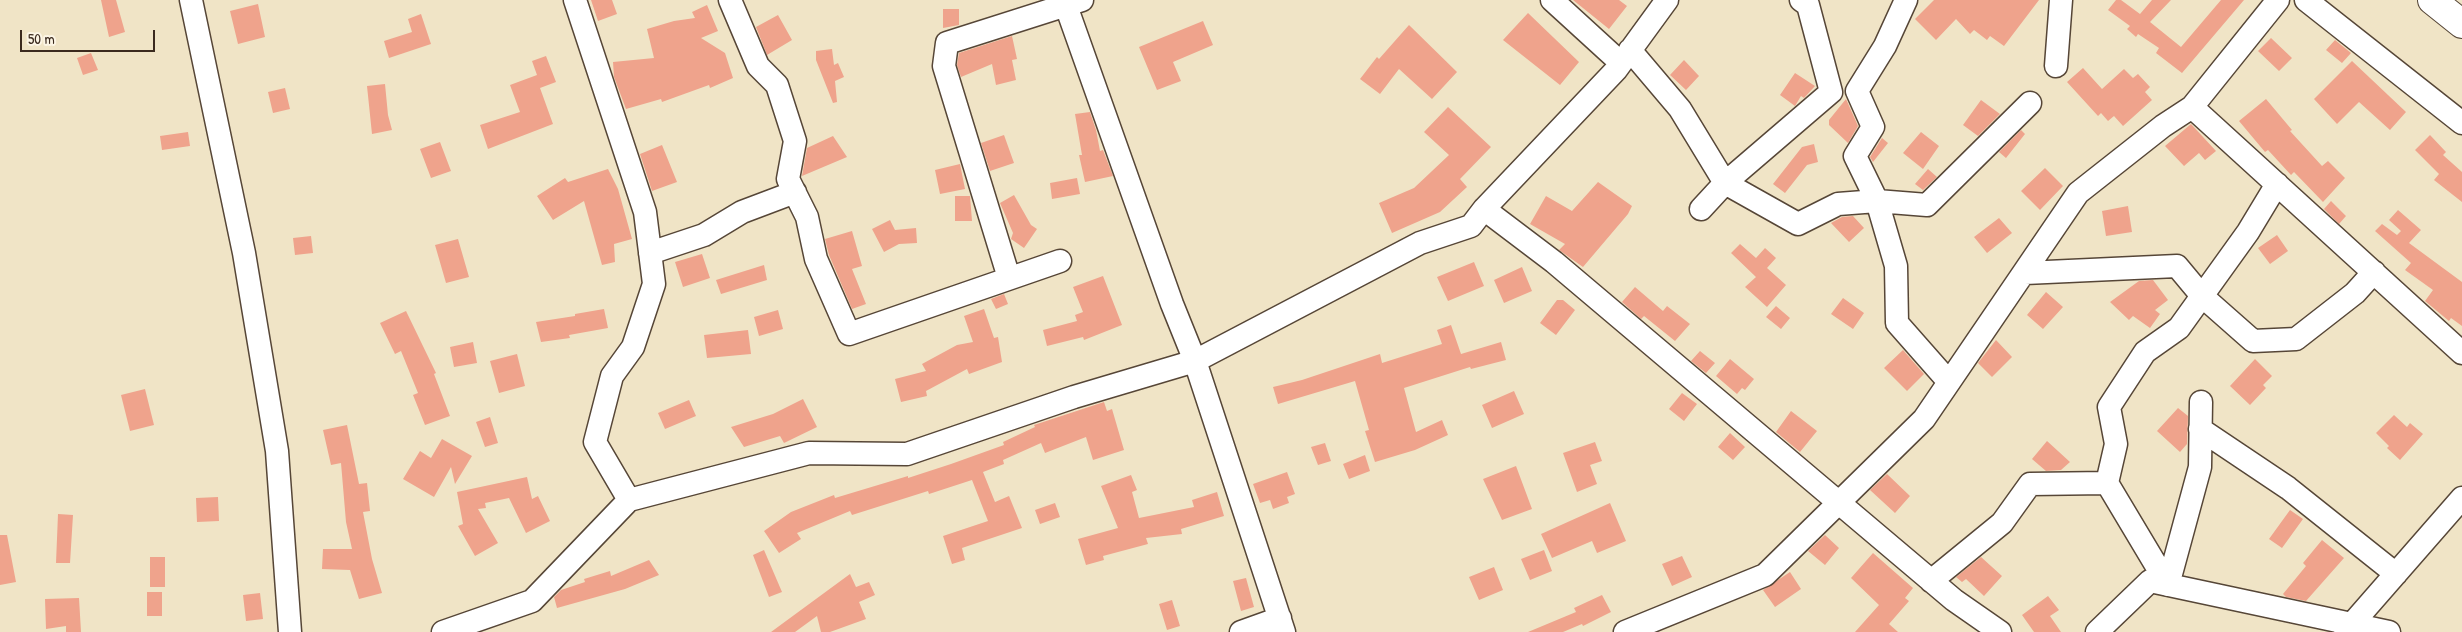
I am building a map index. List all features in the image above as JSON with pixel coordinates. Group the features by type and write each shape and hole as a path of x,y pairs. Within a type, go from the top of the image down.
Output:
{"main road":[{"path":"2432,0 2462,24"}],"street":[{"path":"191,0 244,253 277,451 290,632"},
{"path":"575,0 645,212 654,284 633,347 612,376 595,442 629,500"},
{"path":"730,0 758,66 777,85 795,141 788,179 807,217 816,259 849,334 1060,261"},
{"path":"1552,0 1626,56 1680,109 1725,183 1798,224 1838,204 1878,201 1927,205 2030,103"},
{"path":"444,632 532,601 629,500 809,453 907,454 1110,386 1195,361 1420,243 1471,226 1484,209 1626,56 1667,0"},
{"path":"1801,0 1808,5 1831,92"},
{"path":"1857,91 1885,46 1906,0"},
{"path":"2056,66 2061,0"},
{"path":"1625,632 1765,575 1924,418 2078,193 2163,126 2192,107 2278,0"},
{"path":"2306,0 2462,123"},
{"path":"1010,278 944,66 947,43 1070,2 1172,304 1195,361 1282,625 1241,632"},
{"path":"1701,209 1725,183 1831,92 1857,91"},
{"path":"1857,91 1873,127 1855,156 1878,201 1896,266 1897,323 1949,382"},
{"path":"2192,107 2462,353"},
{"path":"2168,585 2107,483 2116,444 2109,407 2145,352 2179,328 2248,232 2277,184"},
{"path":"650,253 704,235 742,212 795,192"},
{"path":"1484,209 1554,262 1666,359 1954,600 2000,632"},
{"path":"2025,273 2176,266 2202,296 2252,341 2296,339 2355,293 2374,272"},
{"path":"2168,585 2200,467 2201,402"},
{"path":"2200,429 2288,488 2396,574"},
{"path":"1931,581 2002,523 2030,484 2107,483"},
{"path":"2348,628 2462,498"},
{"path":"2097,632 2150,581 2348,628 2389,632"}],"building":[{"path":"101,0 116,0 125,32 109,37"},
{"path":"591,0 612,0 617,14 598,21"},
{"path":"1573,0 1619,0 1627,6 1609,29"},
{"path":"1934,0 2039,0 2004,46 1990,36 1987,40 1974,30 1970,34 1956,19 1936,40 1915,19"},
{"path":"2116,0 2121,0 2140,14 2152,0 2171,0 2150,22 2181,47 2221,0 2244,0 2182,73 2156,53 2159,48 2138,34 2136,37 2127,29 2130,26 2108,10"},
{"path":"258,4 265,37 238,44 230,11"},
{"path":"707,5 718,31 701,38 725,53 733,78 710,88 709,85 662,102 661,99 626,109 614,77 613,62 654,58 647,29 674,21 695,18 692,12"},
{"path":"943,9 959,9 959,25 943,28"},
{"path":"1528,13 1579,62 1560,85 1503,40"},
{"path":"421,14 431,44 389,58 384,41 412,32 408,19"},
{"path":"778,15 792,40 767,55 756,27"},
{"path":"1203,21 1213,45 1173,62 1181,81 1157,90 1139,47"},
{"path":"1409,25 1457,72 1432,99 1399,69 1380,94 1360,79 1377,57 1379,59"},
{"path":"1012,36 1017,59 1012,60 1016,80 996,85 992,64 961,77 957,65 959,53"},
{"path":"2271,38 2292,58 2279,71 2258,51"},
{"path":"2335,40 2351,53 2342,63 2326,50"},
{"path":"832,49 834,65 838,63 844,77 835,81 837,102 833,103 816,60 816,51"},
{"path":"91,53 98,70 83,75 77,58"},
{"path":"546,56 556,82 540,88 553,124 488,149 480,125 520,112 510,85 537,75 532,61"},
{"path":"1684,60 1699,76 1686,90 1670,75"},
{"path":"2352,61 2406,112 2390,130 2359,102 2337,124 2314,99"},
{"path":"2083,68 2102,89 2124,69 2133,78 2138,74 2150,87 2145,92 2152,100 2123,126 2114,116 2108,121 2101,113 2098,116 2067,82"},
{"path":"1795,73 1815,86 1804,98 1801,96 1795,106 1780,95"},
{"path":"385,84 388,115 392,130 372,134 367,86"},
{"path":"285,88 290,109 273,113 268,92"},
{"path":"1846,99 1858,126 1848,143 1829,125 1829,120"},
{"path":"2266,99 2292,130 2290,131 2322,166 2328,161 2345,178 2323,202 2294,172 2291,175 2268,150 2265,152 2239,121"},
{"path":"1981,100 2000,114 1978,136 1963,125"},
{"path":"1448,107 1491,147 1460,179 1467,187 1440,212 1392,233 1379,203 1414,188 1449,155 1424,132"},
{"path":"1090,112 1100,151 1103,150 1113,176 1085,182 1079,155 1082,155 1075,114"},
{"path":"2191,124 2216,151 2205,160 2199,153 2184,166 2165,146"},
{"path":"2021,130 2025,134 2006,158 1999,152"},
{"path":"188,132 190,146 162,150 160,136"},
{"path":"1921,132 1939,146 1923,169 1903,153"},
{"path":"1004,135 1014,163 990,171 981,143"},
{"path":"2430,135 2446,152 2443,155 2462,172 2462,202 2434,180 2439,174 2415,150"},
{"path":"833,136 847,157 802,176 807,148"},
{"path":"1882,138 1888,143 1873,162 1870,157"},
{"path":"440,142 451,171 431,178 420,149"},
{"path":"1814,144 1818,162 1807,165 1785,193 1773,184 1802,147"},
{"path":"662,145 677,182 652,191 640,154"},
{"path":"960,164 965,189 940,194 935,170"},
{"path":"2045,168 2063,186 2040,210 2021,191"},
{"path":"608,169 618,189 632,239 614,244 615,262 602,265 584,201 553,220 537,196 565,178 568,182"},
{"path":"1928,169 1937,177 1923,190 1915,184"},
{"path":"1077,178 1080,194 1052,199 1050,183"},
{"path":"1598,182 1632,206 1628,214 1583,267 1559,250 1565,244 1530,224 1546,196 1572,211"},
{"path":"1014,195 1031,225 1037,229 1024,248 1011,239 1013,233 1000,203"},
{"path":"955,196 970,196 972,221 955,221"},
{"path":"2331,201 2346,216 2339,224 2324,209"},
{"path":"2128,206 2132,232 2106,236 2102,211"},
{"path":"2398,210 2421,230 2409,243 2462,282 2462,326 2451,318 2449,321 2425,301 2433,290 2405,270 2411,263 2375,231 2382,224 2397,235 2401,231 2389,220"},
{"path":"1853,216 1864,228 1849,242 1831,223 1842,217"},
{"path":"1999,218 2012,233 1987,253 1974,237"},
{"path":"890,220 895,230 916,228 917,243 899,244 884,252 872,229"},
{"path":"852,231 862,266 852,269 866,304 852,309 829,255 825,239"},
{"path":"2277,235 2288,251 2270,264 2258,248"},
{"path":"311,236 313,253 295,255 293,238"},
{"path":"458,239 469,277 446,283 435,245"},
{"path":"1740,244 1756,258 1765,248 1776,258 1767,268 1786,285 1767,307 1745,287 1756,277 1731,253"},
{"path":"702,254 710,278 683,287 675,262"},
{"path":"1474,262 1484,286 1448,301 1437,277"},
{"path":"764,265 767,280 721,294 716,280"},
{"path":"1522,267 1532,291 1504,303 1494,280"},
{"path":"1103,276 1122,325 1084,340 1083,337 1047,346 1043,330 1077,321 1075,315 1083,312 1073,287"},
{"path":"2153,280 2168,300 2155,310 2160,314 2150,328 2133,316 2129,320 2110,302 2139,281"},
{"path":"1635,287 1663,311 1667,306 1690,324 1675,341 1644,316 1641,319 1622,302"},
{"path":"2046,292 2063,307 2043,329 2027,315"},
{"path":"1004,294 1008,304 996,309 991,299"},
{"path":"1843,298 1864,313 1853,329 1831,314"},
{"path":"1557,300 1563,300 1575,310 1556,335 1540,323"},
{"path":"1776,306 1790,318 1781,329 1766,317"},
{"path":"604,309 608,328 569,335 570,338 541,342 536,322"},
{"path":"984,309 994,338 998,337 1002,362 969,374 967,369 926,391 927,396 901,402 895,379 926,371 922,364 957,345 973,342 964,316"},
{"path":"778,310 783,329 759,336 754,317"},
{"path":"406,311 436,373 434,374 450,416 425,425 413,395 418,393 401,351 395,354 380,323"},
{"path":"1451,325 1461,354 1501,342 1506,360 1471,369 1470,367 1404,388 1416,432 1442,420 1448,435 1415,450 1375,462 1365,431 1369,430 1355,381 1278,404 1273,387 1302,380 1380,354 1382,363 1442,344 1437,330"},
{"path":"748,330 751,354 707,358 704,335"},
{"path":"1996,340 2012,357 1992,377 1978,363"},
{"path":"473,342 477,363 454,367 450,347"},
{"path":"1903,350 1924,374 1907,391 1884,368"},
{"path":"1700,351 1715,363 1706,373 1691,361"},
{"path":"517,354 525,386 499,393 490,361"},
{"path":"1730,359 1754,379 1745,390 1742,388 1737,394 1716,376"},
{"path":"2255,359 2272,376 2263,385 2266,388 2250,405 2230,386"},
{"path":"145,389 154,425 130,431 121,395"},
{"path":"1514,391 1524,414 1492,428 1482,405"},
{"path":"1682,393 1697,404 1684,421 1669,409"},
{"path":"803,399 817,427 784,443 780,436 744,447 731,427 773,414"},
{"path":"689,400 696,416 665,429 658,413"},
{"path":"1104,402 1107,411 1112,409 1124,450 1093,460 1086,437 1045,453 1041,443 1003,460 1004,464 983,472 995,502 1009,496 1022,528 962,548 965,560 952,564 943,536 988,521 972,480 929,494 928,491 852,515 850,511 797,533 801,539 779,553 764,531 791,512 834,495 835,498 951,464 1004,445 1003,442 1035,427 1034,425"},
{"path":"2178,408 2188,416 2187,444 2180,452 2157,431"},
{"path":"1791,411 1817,431 1800,452 1776,432"},
{"path":"2394,415 2407,427 2410,423 2423,434 2400,460 2387,448 2389,446 2376,433"},
{"path":"490,417 498,443 485,447 476,422"},
{"path":"347,425 359,484 367,483 370,511 363,512 372,559 382,593 359,599 350,570 322,569 323,549 352,549 346,522 341,463 331,465 323,430"},
{"path":"1730,433 1745,447 1733,460 1718,447"},
{"path":"442,439 472,456 455,484 451,467 434,497 403,479 420,451 431,458"},
{"path":"2047,441 2070,462 2061,470 2046,471 2032,459"},
{"path":"1595,442 1602,461 1590,465 1597,484 1577,492 1563,453"},
{"path":"1325,443 1331,461 1318,465 1311,447"},
{"path":"1365,455 1370,471 1349,479 1343,464"},
{"path":"1516,466 1532,509 1502,520 1483,479"},
{"path":"1287,472 1295,494 1287,497 1289,503 1273,509 1270,500 1260,503 1253,484"},
{"path":"1887,474 1910,496 1895,513 1870,490"},
{"path":"1131,475 1137,490 1132,492 1139,518 1194,507 1192,500 1217,492 1224,516 1181,529 1182,534 1146,538 1148,544 1103,556 1104,560 1086,565 1078,539 1118,528 1101,486"},
{"path":"527,477 532,499 538,496 550,521 526,533 509,498 485,503 486,508 478,509 498,543 475,556 458,526 463,524 457,492"},
{"path":"218,497 219,521 197,522 196,498"},
{"path":"1055,503 1060,517 1040,524 1035,510"},
{"path":"1610,503 1626,541 1597,553 1592,541 1552,558 1541,534"},
{"path":"2290,510 2303,519 2282,548 2269,539"},
{"path":"58,514 73,515 70,563 56,563"},
{"path":"0,535 7,535 16,582 0,585"},
{"path":"1825,535 1839,548 1825,565 1808,551"},
{"path":"2322,540 2344,558 2306,601 2286,597 2283,594 2306,566 2303,563"},
{"path":"764,550 782,592 769,597 753,555"},
{"path":"1544,550 1552,571 1530,580 1521,559"},
{"path":"1873,553 1913,588 1905,598 1909,601 1889,624 1898,632 1855,632 1879,605 1851,578"},
{"path":"1682,556 1692,577 1672,586 1662,564"},
{"path":"150,557 165,557 165,587 150,587"},
{"path":"1981,557 2002,576 1984,596 1966,579 1962,582 1956,577"},
{"path":"649,560 659,575 625,589 557,608 554,597 561,590 585,582 584,579 610,571 611,576"},
{"path":"1494,567 1503,590 1479,600 1469,577"},
{"path":"1790,572 1801,589 1775,607 1763,590"},
{"path":"850,574 856,587 869,582 875,595 859,602 866,619 830,632 821,632 817,616 795,632 771,632"},
{"path":"1246,578 1254,607 1241,611 1233,581"},
{"path":"147,592 162,592 162,616 147,616"},
{"path":"260,593 263,619 246,621 243,595"},
{"path":"1602,595 1611,612 1583,626 1582,624 1563,632 1528,632 1576,612 1574,608"},
{"path":"2048,596 2059,610 2050,616 2061,632 2034,632 2022,615"},
{"path":"79,598 81,632 66,632 66,626 46,629 45,599"},
{"path":"1172,600 1180,626 1167,630 1159,604"}]}
